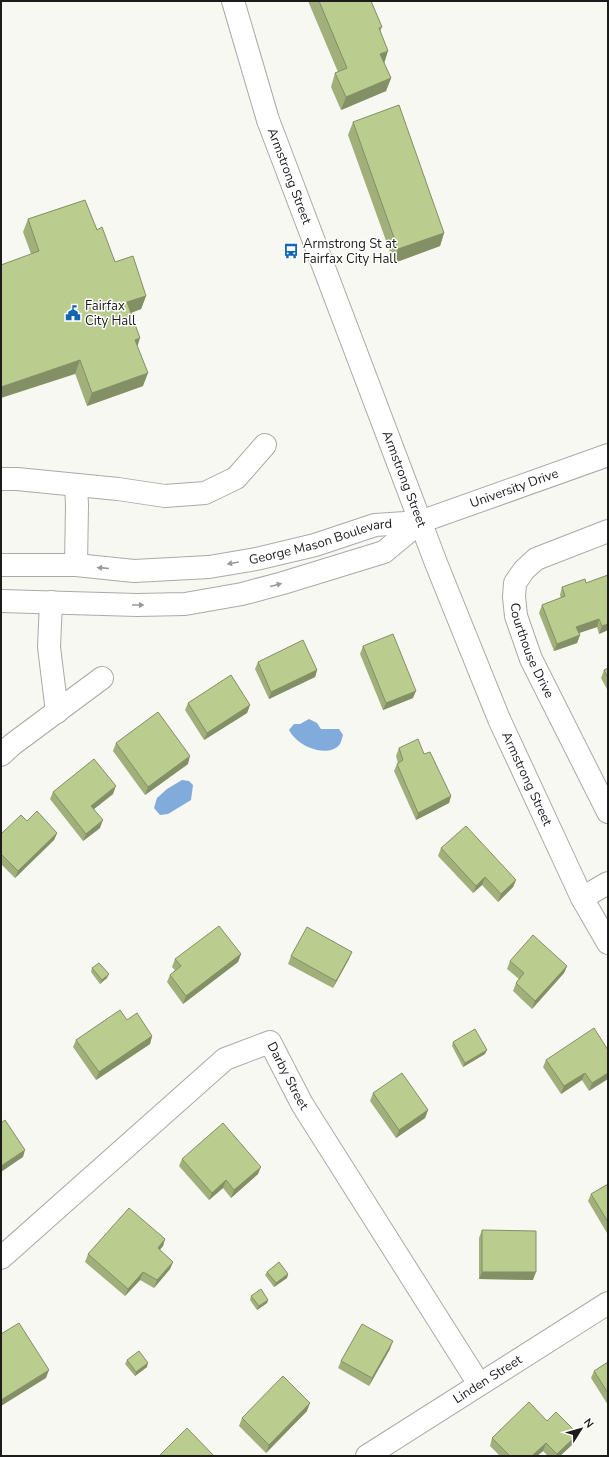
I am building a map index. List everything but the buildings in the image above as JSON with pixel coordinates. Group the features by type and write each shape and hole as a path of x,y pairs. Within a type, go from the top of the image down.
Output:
{"street":[{"name":"Armstrong Street","path":"233,1 268,120 420,522 499,719 582,898 608,943"},
{"path":"1,479 18,479 118,489 165,496 205,493 236,478 265,445"},
{"name":"University Drive","path":"420,522 608,454"},
{"path":"76,485 76,565"},
{"name":"George Mason Boulevard","path":"1,565 76,565 134,571 209,567 256,559 315,545 375,525 420,522"},
{"name":"George Mason Boulevard","path":"1,602 137,605 185,604 242,594 384,552 420,522"},
{"name":"Courthouse Drive","path":"608,531 536,559 524,570 515,584 514,597 516,616 531,659 608,812"},
{"path":"51,602 49,647 57,712"},
{"path":"1,755 13,744 102,678"},
{"path":"582,898 608,883"},
{"name":"Darby Street","path":"1,1258 225,1059 270,1042 302,1104 479,1384"},
{"name":"Linden Street","path":"367,1456 608,1303"}],"water":[{"path":"309,719 317,723 321,729 339,729 343,735 340,744 336,748 325,751 312,749 297,740 289,730 294,724 300,724"},
{"path":"182,780 189,781 193,785 191,800 168,814 160,815 154,808 157,798 167,789"}],"place":[{"name":"Armstrong St at Fairfax City Hall","path":"291,251"},
{"name":"Fairfax City Hall","path":"73,313"}]}
